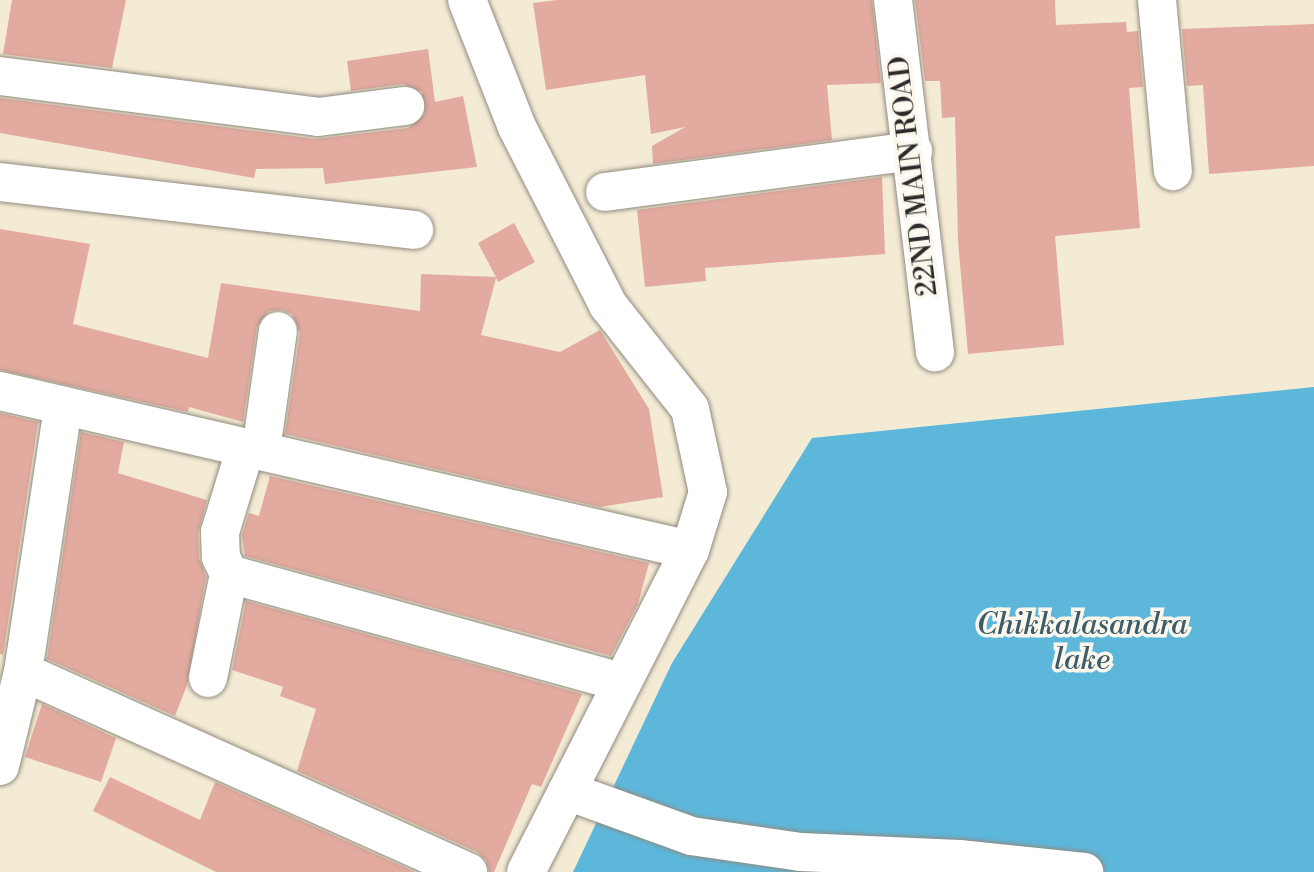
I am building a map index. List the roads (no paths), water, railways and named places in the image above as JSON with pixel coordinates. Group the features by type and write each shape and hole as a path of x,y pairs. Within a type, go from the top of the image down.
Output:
{"street":[{"path":"467,0 517,127 608,305 690,409 708,492 690,550 526,872"},
{"name":"22ND MAIN ROAD","path":"893,0 935,353"},
{"path":"1157,0 1172,170"},
{"path":"0,76 318,117 405,106"},
{"path":"605,192 913,151"},
{"path":"0,182 414,230"},
{"path":"208,678 229,573 221,557 220,532 254,448 278,331"},
{"path":"0,391 690,550"},
{"path":"0,766 23,673 63,406"},
{"path":"229,573 622,682"},
{"path":"23,673 468,872"},
{"path":"567,791 691,836 801,852 960,859 1083,872"}],"water":[{"name":"Chikkalasandra lake","path":"1314,387 1314,872 573,872 672,663 812,438"}]}
